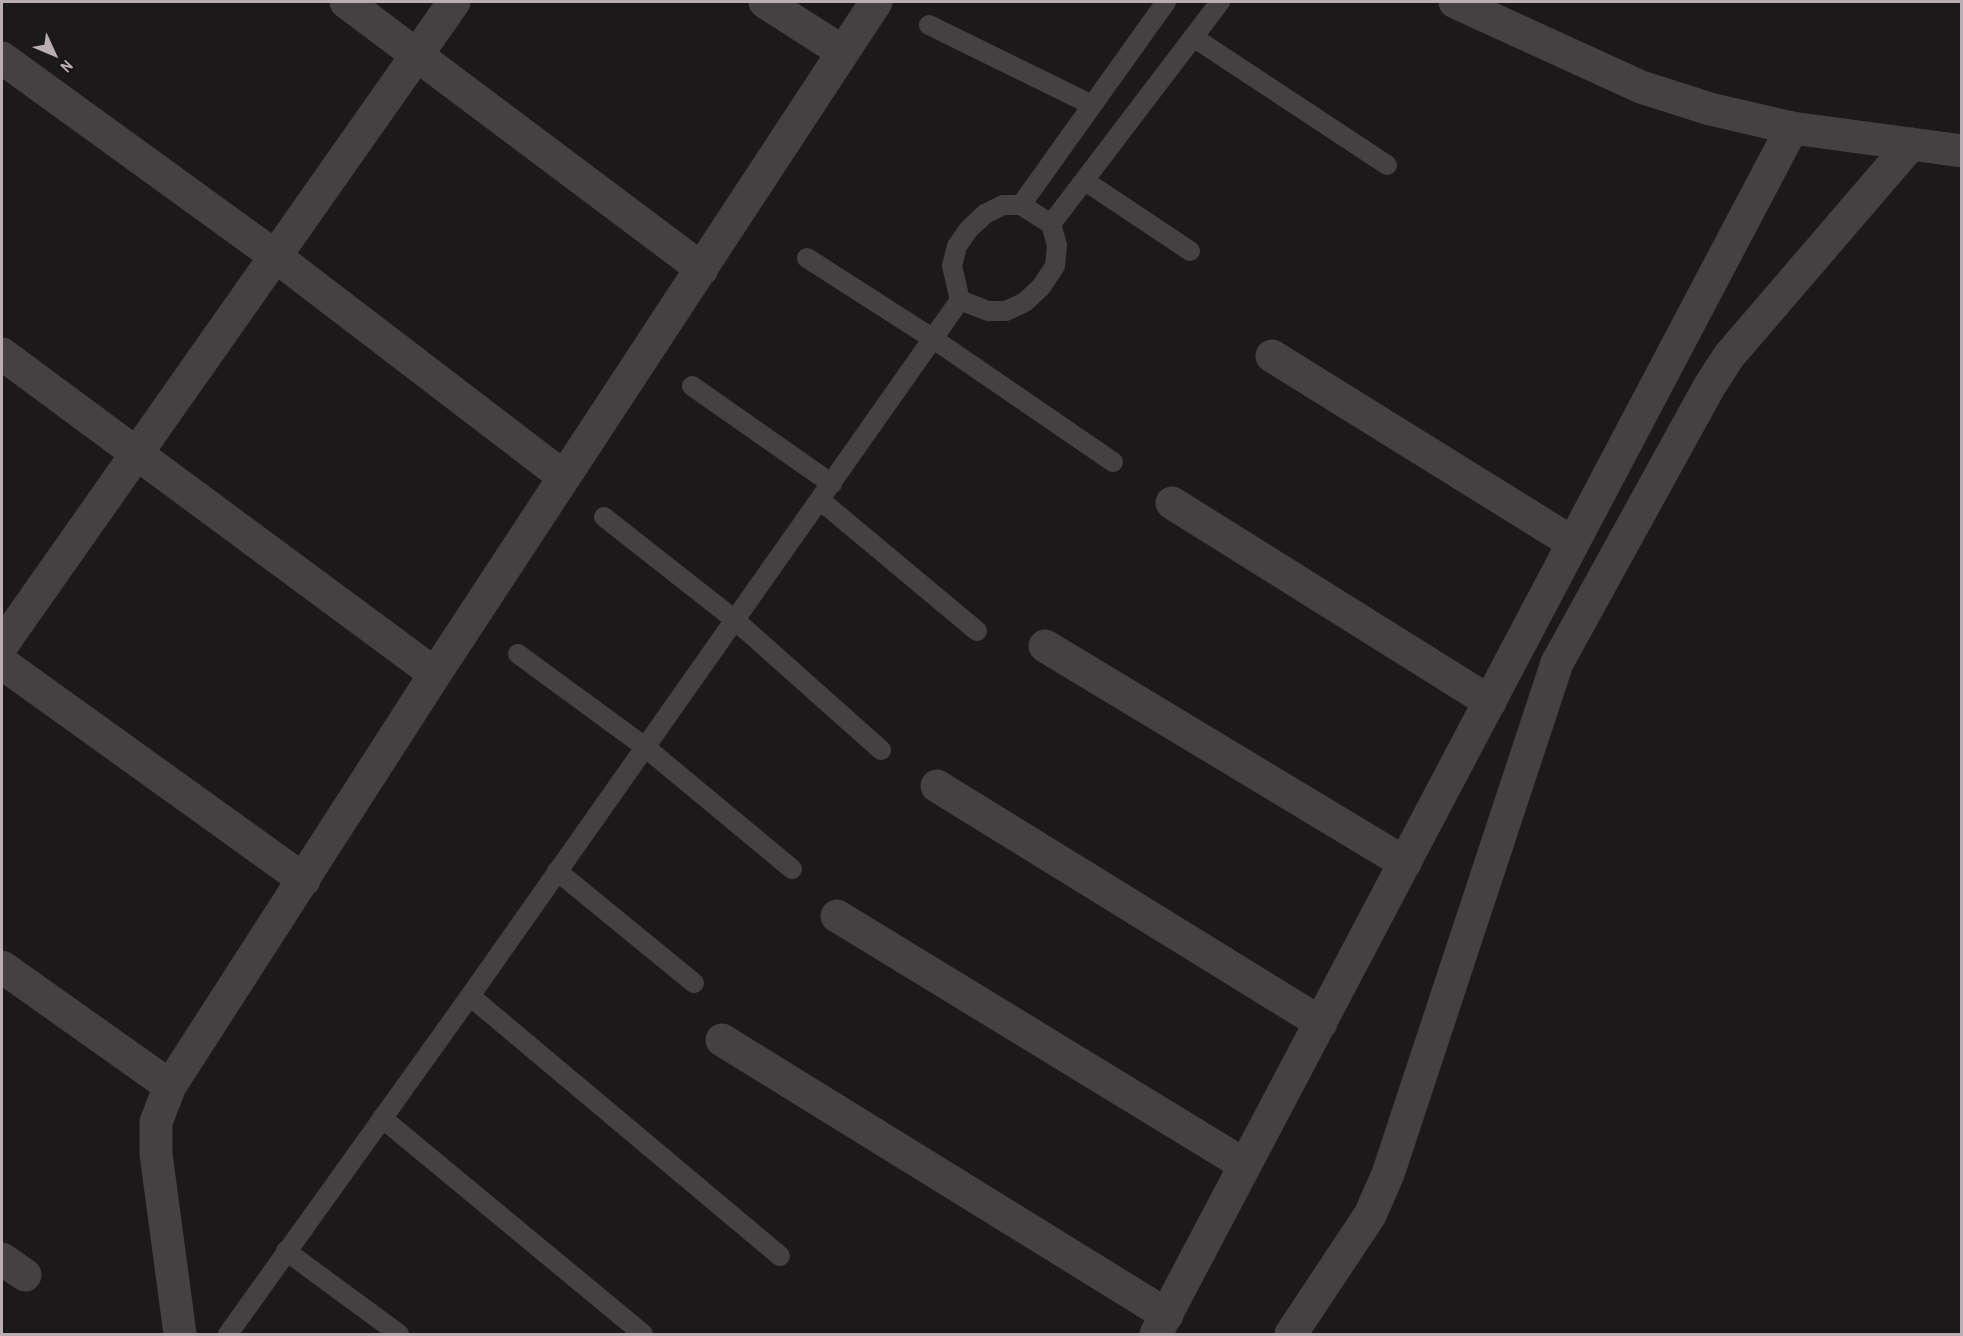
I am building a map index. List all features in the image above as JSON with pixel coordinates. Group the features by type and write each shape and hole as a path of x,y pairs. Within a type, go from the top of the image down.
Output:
{"street":[{"path":"346,2 702,268"},
{"path":"2,645 454,2"},
{"path":"765,2 843,52"},
{"path":"180,1335 156,1154 156,1122 170,1086 435,674 876,2"},
{"path":"1455,2 1641,87 1710,109 1792,128 1962,152"},
{"path":"2,58 275,256 564,477"},
{"path":"722,1040 1162,1325 1792,128"},
{"path":"1291,1335 1370,1215 1388,1174 1557,663 1709,387 1729,356 1911,144"},
{"path":"2,354 435,674"},
{"path":"1272,356 1573,543"},
{"path":"1172,503 1490,702"},
{"path":"1045,646 1405,863"},
{"path":"2,663 304,880"},
{"path":"937,786 1320,1023"},
{"path":"837,916 1245,1165"},
{"path":"2,967 170,1086"}],"lane":[{"path":"1021,206 1166,2"},
{"path":"1051,224 1220,2"},
{"path":"929,25 1092,105"},
{"path":"1193,37 1387,165"},
{"path":"1085,181 1190,251"},
{"path":"228,1335 935,340 960,300 952,266 957,246 969,229 985,214 1003,205 1021,206 1051,224 1057,245 1055,266 1041,287 1025,302 1006,311 988,311 960,300"},
{"path":"807,258 935,340 1113,462"},
{"path":"692,386 826,492 977,631"},
{"path":"604,517 735,620 881,750"},
{"path":"518,654 645,747 792,869"},
{"path":"557,871 694,984"},
{"path":"470,996 780,1256"},
{"path":"382,1118 643,1335"},
{"path":"286,1251 399,1335"}]}
